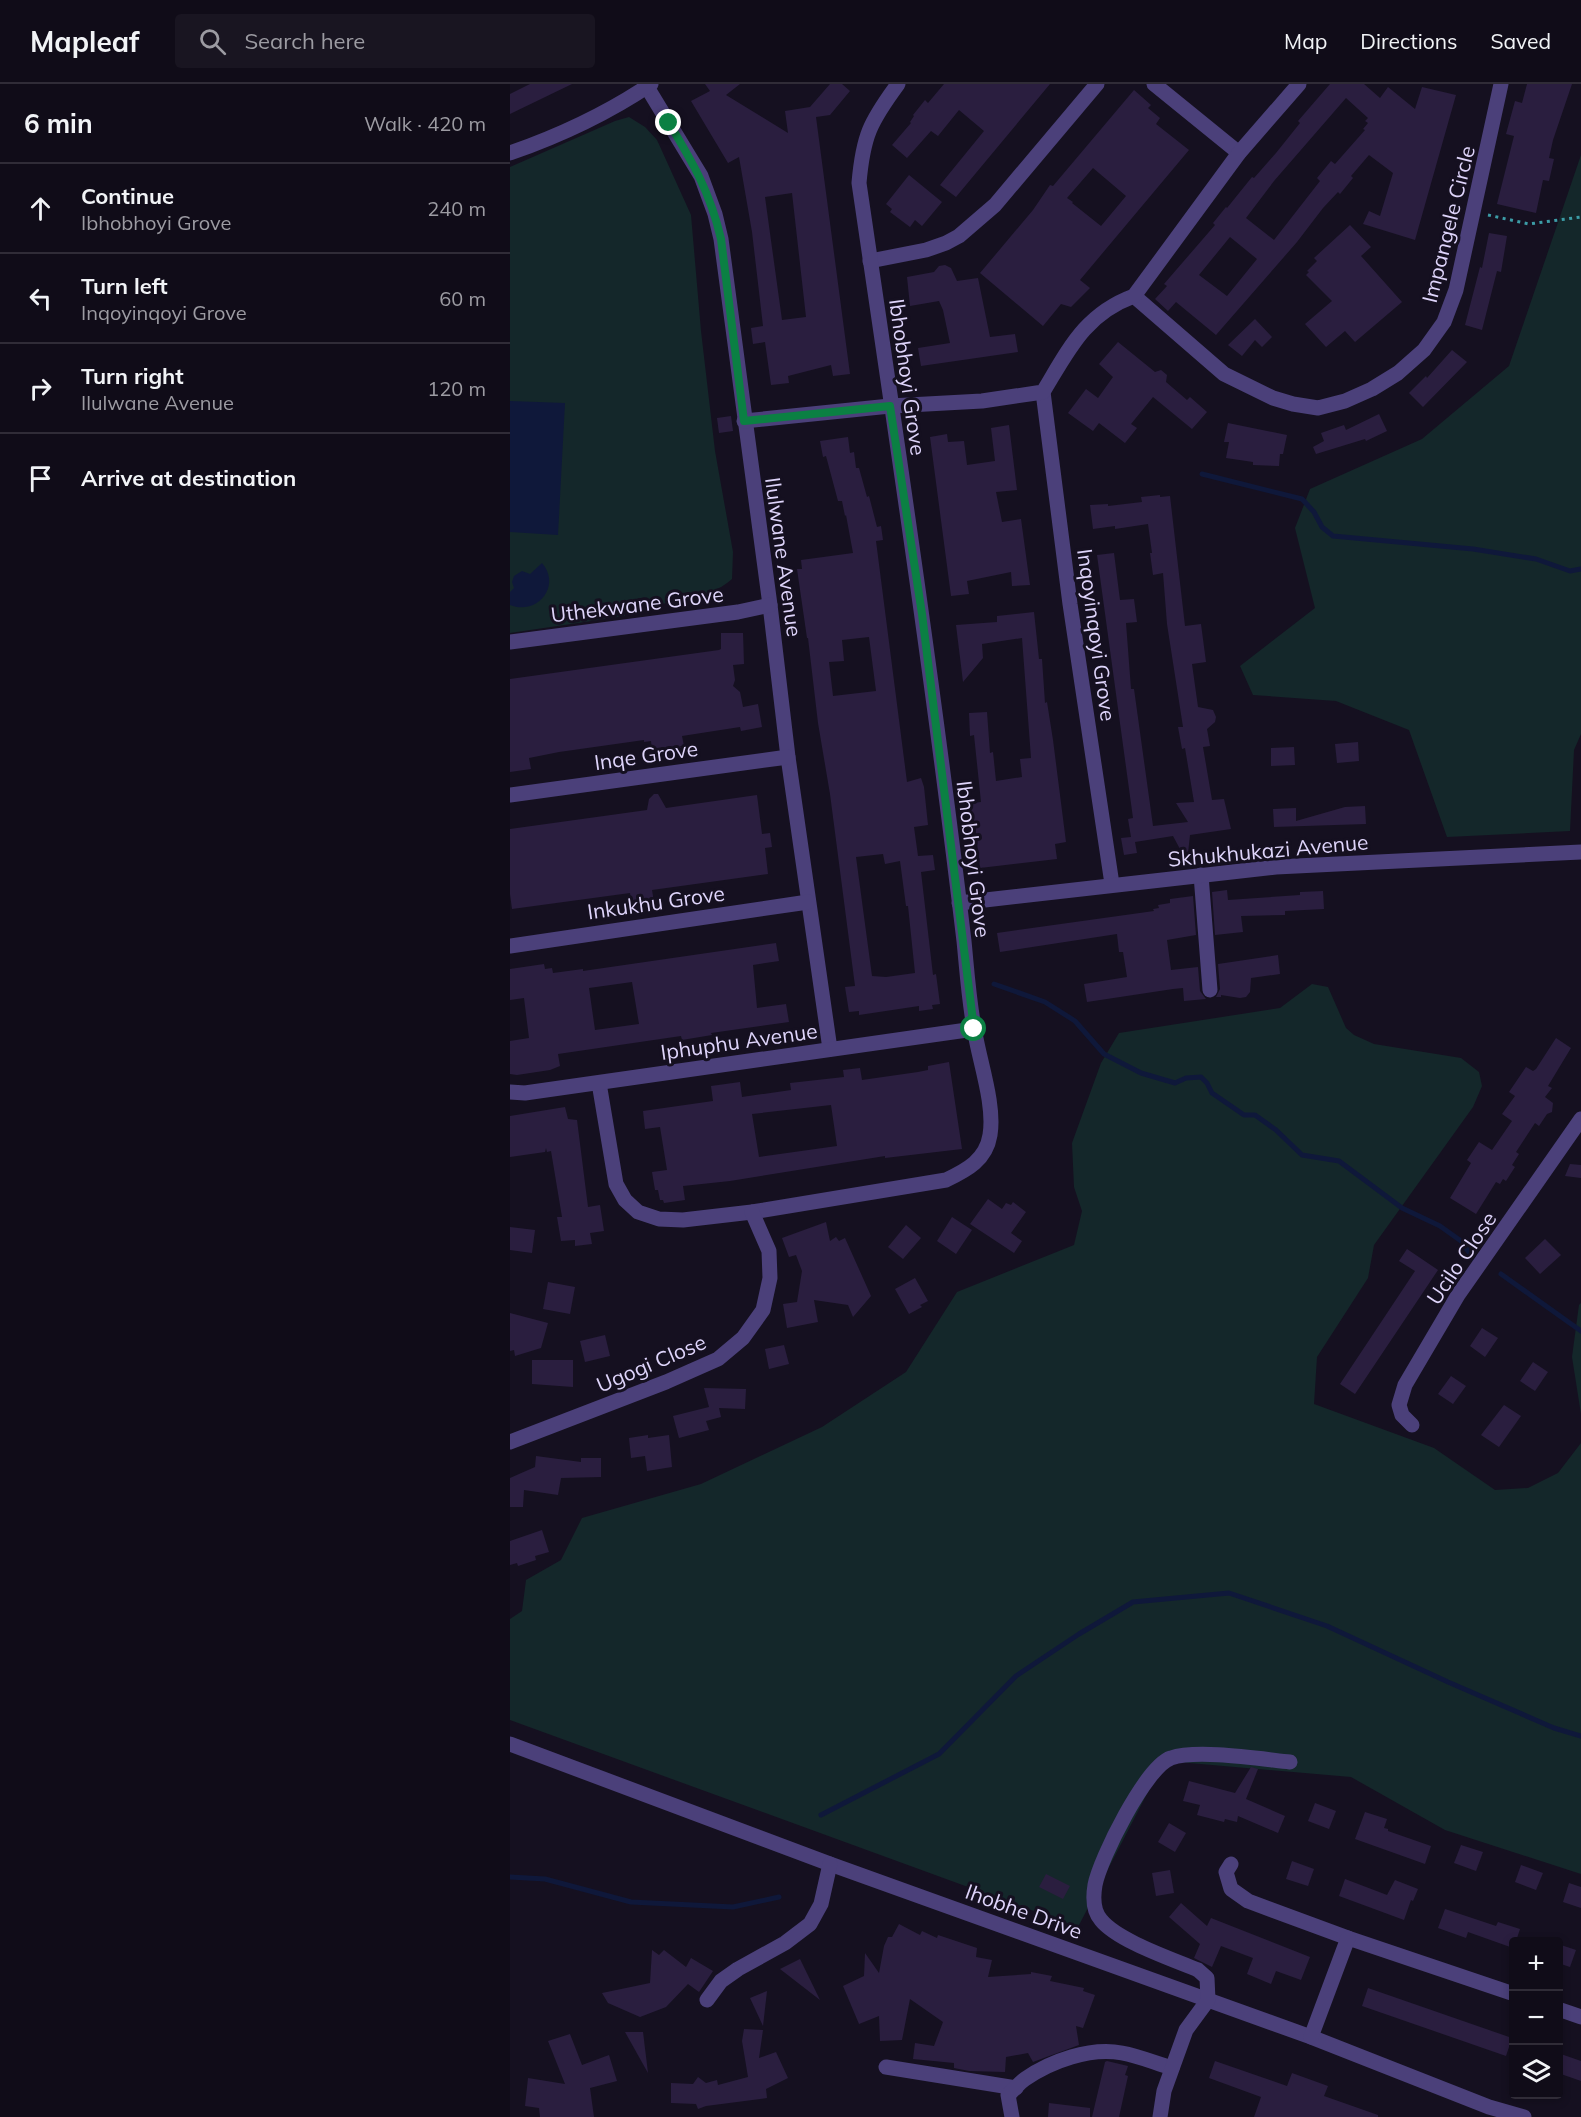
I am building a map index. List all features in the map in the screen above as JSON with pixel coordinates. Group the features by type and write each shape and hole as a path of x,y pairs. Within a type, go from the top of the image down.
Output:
{"street":[{"name":"Ibhobhoyi Grove","path":"599,1083 616,1184 625,1200 638,1212 659,1220 683,1220 752,1212 946,1180 966,1171 982,1156 990,1129 989,1106 974,1029 922,614 858,183 862,151 870,125 898,84"},
{"path":"870,261 926,250 959,236 995,205 1097,84"},
{"path":"1154,84 1239,153"},
{"path":"744,421 890,406 982,401 1043,392 1085,327 1114,303 1134,296 1239,153 1299,84"},
{"name":"Impangele Circle","path":"1134,296 1224,374 1265,395 1293,404 1318,408 1345,401 1372,389 1398,373 1424,350 1444,322 1456,290 1501,84"},
{"path":"510,153 538,143 587,120 649,85"},
{"name":"Ilulwane Avenue","path":"649,85 700,176 715,214 721,239 788,757 830,1049"},
{"name":"Inqoyinqoyi Grove","path":"1043,392 1070,604 1112,885"},
{"name":"Uthekwane Grove","path":"510,642 770,606"},
{"name":"Inqe Grove","path":"510,795 788,757"},
{"name":"Skhukhukazi Avenue","path":"959,903 1276,867 1581,852"},
{"path":"1201,875 1210,990"},
{"name":"Inkukhu Grove","path":"510,946 808,902"},
{"name":"Iphuphu Avenue","path":"510,1092 525,1093 599,1083 974,1029"},
{"name":"Ucilo Close","path":"1412,1425 1402,1415 1399,1404 1405,1385 1458,1296 1581,1119"},
{"name":"Ugogi Close","path":"510,1442 666,1382 718,1359 743,1338 763,1310 770,1278 769,1251 752,1212"},
{"name":"Ihobhe Drive","path":"510,1744 830,1864 1311,2037 1487,2112 1524,2117"},
{"path":"1160,2117 1160,2109 1172,2068 1186,2030 1208,2000 1207,1978 1198,1970 1124,1938 1109,1929 1096,1912 1095,1884 1116,1835 1142,1786 1166,1760 1193,1755 1290,1762"},
{"path":"706,2000 721,1981 738,1968 785,1942 810,1924 821,1904 830,1864"},
{"path":"1231,1864 1226,1872 1231,1889 1248,1901 1348,1938 1509,1992"},
{"path":"1311,2037 1348,1938"},
{"path":"1563,2011 1581,2017"},
{"path":"1012,2117 1008,2095 1023,2080 1064,2059 1094,2052 1119,2052 1172,2068"},
{"path":"886,2067 1016,2088"}],"path":[{"path":"1474,213 1529,224 1581,218"}],"green space":[{"path":"629,117 645,127 657,140 691,215 715,451 733,552 732,579 722,587 696,597 624,608 625,616 510,633 510,167"},
{"path":"1581,155 1581,734 1574,750 1570,831 1447,837 1409,730 1336,701 1253,695 1240,666 1315,608 1295,528 1310,489 1422,439 1509,366"},
{"path":"1312,984 1328,987 1346,1028 1354,1035 1374,1044 1461,1058 1479,1072 1482,1086 1473,1107 1374,1245 1368,1278 1317,1357 1314,1404 1434,1448 1495,1490 1528,1488 1558,1473 1581,1443 1581,1874 1445,1830 1351,1777 1178,1762 1165,1768 1150,1788 1078,1927 510,1720 510,1619 522,1611 526,1580 561,1560 582,1518 701,1484 822,1427 906,1372 957,1292 1074,1245 1082,1211 1074,1187 1072,1143 1101,1063 1119,1033 1280,1008"},
{"path":"1581,1303 1581,1414 1572,1357"}],"water":[{"path":"510,401 565,403 558,535 510,532"},
{"path":"542,563 549,581 544,597 529,606 510,605 514,576 522,571 530,574"}],"building":[{"path":"530,84 572,84 510,114 510,94"},
{"path":"705,84 740,84 726,95 788,133 785,111 810,107 830,84 842,84 850,91 830,115 816,117 850,374 833,376 831,365 788,376 789,383 771,385 765,342 753,344 751,328 763,326 752,232 739,157 728,163 691,101 710,91","holes":["792,193 806,317 782,320 765,197"]},
{"path":"944,84 1050,84 956,197 940,185 984,131 959,110 938,136 931,131 907,158 892,145 911,123 913,115 925,100 928,103"},
{"path":"1330,84 1364,84 1380,98 1388,87 1415,109 1422,87 1456,95 1415,240 1363,224 1369,211 1380,216 1393,173 1369,155 1351,176 1353,178 1340,194 1338,192 1323,208 1297,242 1216,335 1176,302 1168,311 1155,299 1167,286 1164,284 1215,225 1213,223 1226,207 1276,153 1300,123 1298,121","holes":["1346,98 1368,118 1365,121 1368,123 1363,129 1365,130 1335,164 1331,161 1317,178 1320,181 1274,240 1246,218 1274,181","1230,237 1257,259 1227,296 1199,275"]},
{"path":"1527,84 1572,84 1553,140 1549,158 1554,159 1549,181 1543,180 1536,213 1497,204 1514,136 1506,134 1515,101 1522,103"},
{"path":"1134,90 1151,105 1148,108 1160,118 1156,124 1189,150 1080,280 1090,288 1071,307 1061,304 1043,326 980,273 1033,210 1050,185 1053,186","holes":["1093,168 1126,196 1101,226 1067,198"]},
{"path":"909,175 942,202 922,226 915,220 910,227 890,212 892,209 886,204"},
{"path":"1350,225 1371,247 1361,256 1402,302 1355,342 1345,331 1326,347 1305,324 1332,301 1306,275 1317,261 1314,258"},
{"path":"1489,233 1507,236 1501,272 1497,271 1482,330 1465,325 1480,267 1482,268"},
{"path":"945,265 951,268 957,281 978,278 990,337 1015,334 1018,352 921,366 918,348 950,343 939,301 910,306 907,277 934,272 939,266"},
{"path":"1255,319 1272,337 1262,347 1255,340 1242,356 1228,345"},
{"path":"1118,342 1155,372 1161,370 1167,375 1166,382 1187,400 1190,397 1207,412 1192,429 1153,397 1131,424 1137,428 1125,443 1099,423 1093,431 1068,413 1086,389 1098,398 1113,377 1099,364"},
{"path":"1452,350 1467,362 1423,407 1409,393 1426,376 1427,378"},
{"path":"1379,414 1387,431 1366,441 1365,439 1316,454 1313,447 1324,441 1321,433 1344,425 1346,430"},
{"path":"731,416 733,431 719,433 717,418"},
{"path":"1228,423 1287,435 1283,454 1280,454 1279,466 1253,465 1253,462 1226,458 1229,442 1224,442"},
{"path":"1009,425 1017,490 996,492 1002,522 1021,519 1030,585 1012,586 1011,572 967,581 969,594 951,596 930,437 947,434 948,442 964,441 967,465 995,461 991,428"},
{"path":"848,437 850,453 854,452 856,468 859,468 867,497 869,496 877,527 881,526 883,540 876,541 907,782 921,778 924,787 928,825 914,827 918,856 933,855 935,870 921,872 933,975 936,974 940,1004 932,1005 933,1009 919,1011 919,1006 859,1015 859,1011 849,1012 845,987 855,986 797,569 802,569 801,560 853,553 842,501 838,501 820,441","holes":["869,637 876,691 833,696 829,662 844,661 842,640","883,854 885,864 900,861 906,906 908,906 915,973 886,977 872,976 856,857"]},
{"path":"1160,495 1160,497 1170,496 1185,626 1201,624 1206,662 1192,664 1198,707 1213,710 1216,717 1215,722 1207,729 1210,746 1203,747 1212,800 1224,799 1231,829 1190,835 1187,862 1173,836 1135,842 1137,853 1124,855 1121,838 1131,837 1128,819 1133,818 1097,555 1114,553 1120,600 1134,599 1137,622 1126,623 1131,689 1134,689 1153,826 1188,822 1176,803 1194,802 1185,748 1182,749 1178,727 1183,727 1167,624 1163,573 1153,575 1148,524 1115,529 1115,526 1093,529 1090,505 1108,504 1108,506 1142,502 1141,497"},
{"path":"1034,612 1066,842 1055,844 1057,859 980,868 975,826 969,827 965,804 981,802 974,735 970,736 969,713 987,712 990,753 993,752 996,781 1022,777 1020,759 1031,758 1022,638 982,644 983,658 963,682 956,625 997,622 997,616"},
{"path":"721,633 743,633 744,664 733,665 735,680 733,686 740,692 743,707 758,704 762,727 741,731 740,727 682,736 684,746 680,746 681,748 652,751 651,741 644,742 644,740 559,752 529,758 531,769 510,772 510,679 719,650 721,649"},
{"path":"1358,742 1359,761 1337,763 1335,744"},
{"path":"1294,747 1295,765 1271,766 1271,748"},
{"path":"654,794 658,794 666,808 757,795 762,834 770,833 772,847 765,848 768,874 652,890 654,902 632,905 630,893 512,909 510,829 647,810 649,799"},
{"path":"1365,806 1366,824 1274,827 1273,809 1296,808 1296,821 1345,807"},
{"path":"1227,890 1228,900 1300,895 1300,892 1323,891 1324,909 1285,911 1285,915 1241,916 1243,932 1215,935 1212,892"},
{"path":"1193,896 1196,935 1167,940 1171,970 1198,967 1200,991 1206,999 1184,1001 1183,988 1087,1002 1084,984 1127,977 1123,952 1119,952 1117,934 1000,952 997,933 1154,911 1153,909 1159,908 1158,905 1170,903 1170,899"},
{"path":"776,943 779,961 753,965 757,1008 786,1004 789,1022 711,1033 712,1035 682,1040 681,1036 558,1054 560,1066 550,1070 510,1074 510,1041 529,1038 524,998 510,1000 510,969 544,964 545,969 552,968 553,973 583,969 583,971","holes":["632,982 639,1024 595,1030 589,988"]},
{"path":"1278,955 1280,974 1251,978 1250,992 1246,997 1221,995 1221,997 1216,997 1220,989 1218,964"},
{"path":"1556,1038 1571,1048 1548,1086 1552,1088 1545,1097 1553,1103 1552,1112 1547,1114 1539,1126 1535,1123 1516,1152 1519,1154 1512,1165 1515,1167 1506,1181 1503,1179 1500,1184 1496,1182 1476,1214 1450,1198 1471,1163 1467,1160 1479,1142 1492,1150 1512,1121 1502,1114 1515,1096 1509,1092 1526,1067 1533,1071 1536,1069"},
{"path":"949,1062 962,1149 885,1158 885,1156 730,1181 683,1186 685,1200 664,1203 660,1200 658,1190 655,1190 652,1172 667,1170 660,1127 645,1129 643,1111 713,1101 711,1086 740,1082 742,1097 791,1090 790,1083 844,1077 843,1070 860,1068 862,1080 928,1070 928,1066","holes":["831,1105 837,1146 759,1157 752,1114"]},
{"path":"565,1107 568,1119 577,1120 588,1207 600,1205 604,1231 590,1233 592,1244 575,1246 575,1240 561,1241 557,1217 562,1217 551,1151 547,1152 546,1148 545,1152 510,1157 510,1116"},
{"path":"1570,1164 1581,1165 1581,1178 1565,1176"},
{"path":"988,1199 1002,1209 1006,1203 1011,1205 1013,1202 1026,1212 1011,1233 1022,1241 1014,1253 970,1224"},
{"path":"952,1217 972,1230 956,1254 937,1241"},
{"path":"826,1222 830,1241 836,1237 839,1241 845,1238 871,1296 853,1317 848,1305 814,1300 818,1322 787,1328 783,1304 797,1302 802,1271 796,1255 789,1257 782,1238"},
{"path":"906,1225 921,1238 903,1259 888,1247"},
{"path":"510,1227 535,1230 532,1253 510,1250"},
{"path":"1545,1239 1561,1255 1540,1274 1525,1258"},
{"path":"1407,1249 1438,1270 1355,1394 1340,1384 1415,1271 1399,1261"},
{"path":"915,1278 928,1301 909,1314 895,1289"},
{"path":"548,1282 575,1287 570,1314 543,1309"},
{"path":"510,1313 548,1323 541,1348 515,1356 514,1350 510,1351"},
{"path":"1482,1328 1498,1338 1485,1357 1470,1346"},
{"path":"605,1335 610,1356 585,1362 580,1341"},
{"path":"784,1345 789,1364 769,1369 765,1349"},
{"path":"532,1360 573,1360 573,1387 532,1384"},
{"path":"1533,1362 1548,1372 1535,1391 1520,1381"},
{"path":"1451,1376 1466,1386 1453,1404 1438,1394"},
{"path":"704,1388 746,1389 745,1409 719,1408 721,1417 706,1421 709,1430 679,1438 673,1416 709,1407"},
{"path":"1504,1405 1521,1416 1499,1447 1481,1435"},
{"path":"648,1435 648,1438 669,1435 672,1467 647,1471 645,1456 631,1458 629,1438"},
{"path":"536,1456 581,1462 581,1458 601,1458 601,1477 561,1478 558,1495 524,1490 523,1507 510,1507 510,1478 535,1467"},
{"path":"542,1530 549,1552 535,1556 536,1560 518,1566 517,1563 510,1565 510,1541"},
{"path":"1251,1767 1258,1769 1246,1799 1285,1816 1278,1833 1238,1816 1237,1822 1225,1819 1224,1822 1197,1815 1200,1805 1183,1801 1189,1781 1235,1793"},
{"path":"1315,1803 1336,1811 1329,1829 1308,1821"},
{"path":"1365,1812 1387,1819 1384,1828 1388,1831 1431,1846 1425,1864 1355,1839"},
{"path":"1169,1823 1186,1833 1175,1852 1158,1842"},
{"path":"1461,1845 1483,1852 1476,1871 1454,1863"},
{"path":"1292,1861 1314,1869 1308,1886 1286,1879"},
{"path":"1521,1865 1543,1873 1536,1890 1515,1882"},
{"path":"1170,1870 1174,1893 1156,1896 1152,1873"},
{"path":"1046,1874 1070,1886 1063,1899 1039,1887"},
{"path":"1345,1879 1387,1895 1395,1880 1418,1889 1413,1901 1411,1900 1404,1920 1339,1896"},
{"path":"1569,1883 1581,1887 1581,1908 1563,1902"},
{"path":"1181,1903 1207,1926 1211,1918 1310,1957 1301,1980 1276,1971 1271,1984 1247,1974 1253,1958 1221,1946 1212,1967 1194,1958 1200,1944 1169,1917"},
{"path":"1445,1909 1496,1926 1498,1922 1520,1929 1517,1937 1509,1937 1509,1947 1468,1932 1466,1938 1438,1928"},
{"path":"899,1924 920,1935 922,1931 937,1938 938,1935 977,1948 976,1957 992,1960 988,1977 1031,1974 1031,1972 1052,1976 1050,1981 1084,1988 1083,1991 1095,1995 1083,2028 1076,2026 1079,2045 1033,2062 1028,2053 1006,2057 1005,2072 969,2071 954,2068 954,2063 913,2059 915,2043 934,2046 943,2022 910,1999 902,2040 880,2041 879,2016 859,2024 843,1986 864,1976 865,1953 879,1973 884,1946"},
{"path":"1563,1946 1576,1950 1570,1967 1563,1965"},
{"path":"652,1950 659,1955 664,1950 686,1967 691,1958 713,1971 699,1992 688,1984 666,2007 640,2017 608,2003 602,1993 650,1983"},
{"path":"800,1959 820,2000 780,1969"},
{"path":"1368,1988 1509,2037 1509,2047 1506,2056 1362,2006"},
{"path":"767,1991 763,2026 750,1998"},
{"path":"744,2029 763,2030 759,2058 776,2052 788,2078 766,2089 767,2098 698,2109 696,2104 671,2103 671,2083 693,2084 698,2077 706,2083 717,2080 718,2085 748,2077 742,2041"},
{"path":"625,2032 643,2032 648,2073"},
{"path":"570,2034 582,2065 609,2055 617,2081 590,2088 594,2117 540,2117 539,2108 525,2106 528,2078 565,2084 548,2041"},
{"path":"1563,2055 1581,2061 1581,2081 1563,2075"},
{"path":"1215,2061 1287,2086 1292,2073 1328,2086 1324,2096 1378,2115 1378,2117 1254,2117 1261,2097 1209,2078"},
{"path":"1105,2062 1128,2066 1119,2117 1092,2117"},
{"path":"1049,2103 1090,2108 1090,2117 1048,2117"}],"waterway":[{"path":"1202,474 1302,499 1314,512 1322,527 1333,536 1473,549 1536,559 1570,571 1581,569"},
{"path":"994,984 1045,1002 1075,1021 1104,1054 1141,1073 1175,1083 1186,1078 1201,1077 1212,1093 1244,1115 1255,1115 1276,1130 1302,1155 1339,1161 1402,1208 1440,1226 1461,1241 1473,1258"},
{"path":"1501,1274 1581,1331"},
{"path":"821,1815 939,1754 1016,1676 1079,1634 1133,1602 1229,1593 1327,1626 1554,1728 1581,1736"},
{"path":"510,1877 545,1879 631,1902 733,1907 779,1897"}],"route":[{"path":"669,123 700,176 715,214 721,239 744,421 890,406 922,614 974,1029"}]}
